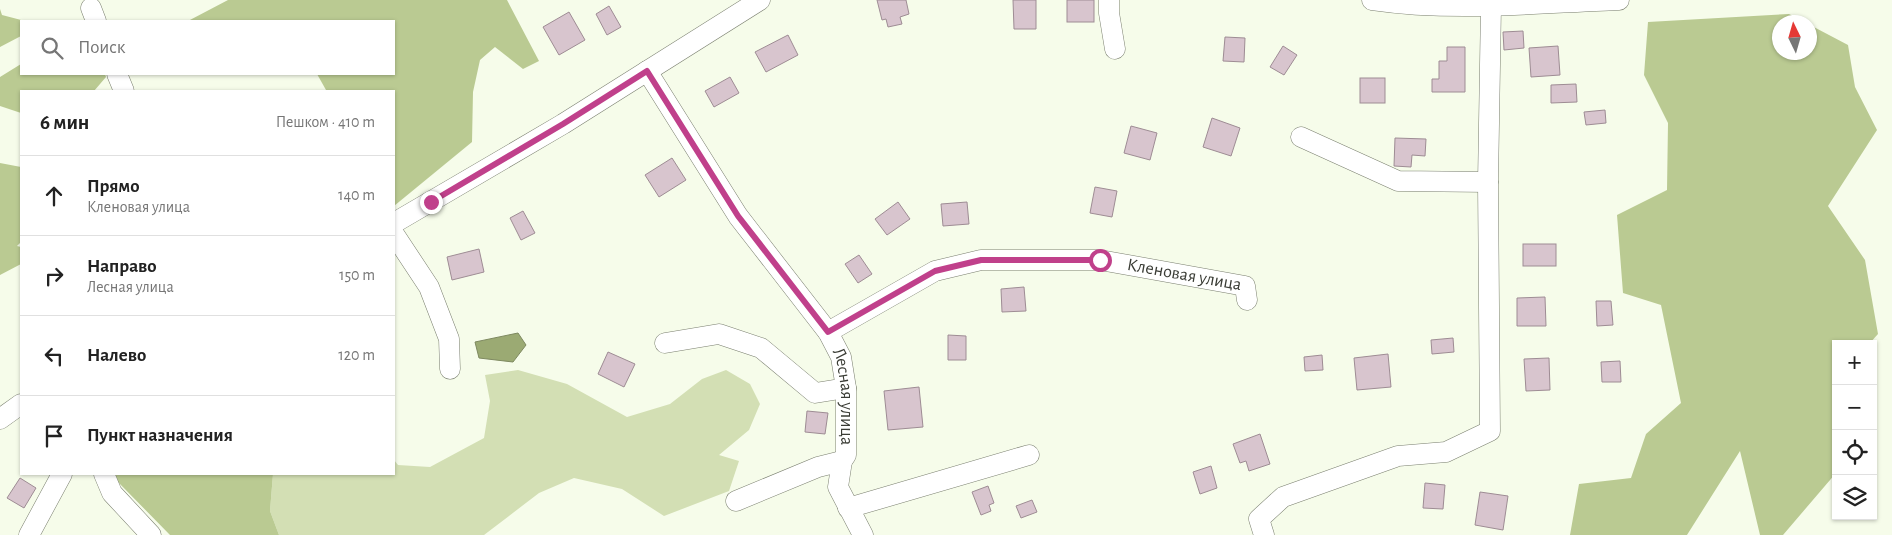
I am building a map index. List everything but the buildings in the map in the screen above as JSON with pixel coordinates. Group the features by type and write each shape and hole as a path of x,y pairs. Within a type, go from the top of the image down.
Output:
{"street":[{"path":"395,222 563,124 760,0"},
{"path":"1109,0 1109,13 1115,49"},
{"path":"1372,0 1400,4 1451,7 1619,0"},
{"path":"1264,535 1259,519 1283,497 1398,456 1446,452 1490,432 1488,182 1491,6"},
{"name":"Лесная улица","path":"647,71 738,216 828,332 841,357 846,388 846,455 842,461 838,487 863,535"},
{"path":"117,75 124,90"},
{"path":"1301,137 1398,181 1488,182"},
{"path":"395,236 429,287 449,339 450,369"},
{"name":"Кленовая улица","path":"828,332 935,271 981,260 1100,260 1245,286 1247,300"},
{"path":"664,343 719,334 761,348 815,392 846,388"},
{"path":"0,419 20,405"},
{"path":"848,508 1030,456"},
{"path":"736,501 818,467 842,461"},
{"path":"29,535 61,475"},
{"path":"104,475 112,493 151,535"}],"shaded area":[{"path":"228,0 507,0 539,61 523,69 495,47 480,60 473,92 472,142 395,205 395,90 326,90 318,75 395,75 395,20 190,20"},
{"path":"0,9 2,15 21,20 20,37 0,47"},
{"path":"1789,14 1791,15 1772,15 1772,60 1817,60 1817,29 1848,45 1855,87 1877,130 1828,206 1865,260 1878,334 1873,340 1832,340 1832,478 1783,535 1760,535 1740,451 1687,535 1570,535 1579,484 1631,478 1646,434 1681,403 1661,305 1623,293 1617,215 1667,190 1668,123 1644,75 1648,22"},
{"path":"20,65 20,75 105,75 106,77 95,90 20,90 20,113 0,106 0,77"},
{"path":"0,163 20,167 20,243 17,246 20,247 20,265 0,275"},
{"path":"518,333 526,345 513,362 479,358 475,342"},
{"path":"518,370 567,384 627,417 670,404 702,379 726,370 750,384 760,404 749,430 719,455 739,461 729,491 664,516 622,489 574,478 539,493 484,535 279,535 270,511 273,475 395,475 395,461 398,465 430,467 484,438 490,401 485,375"},
{"path":"115,475 273,475 270,511 279,535 170,535 118,482"}],"route":[{"path":"431,202 563,124 647,71 738,216 828,332 935,271 981,260 1100,260"}]}
